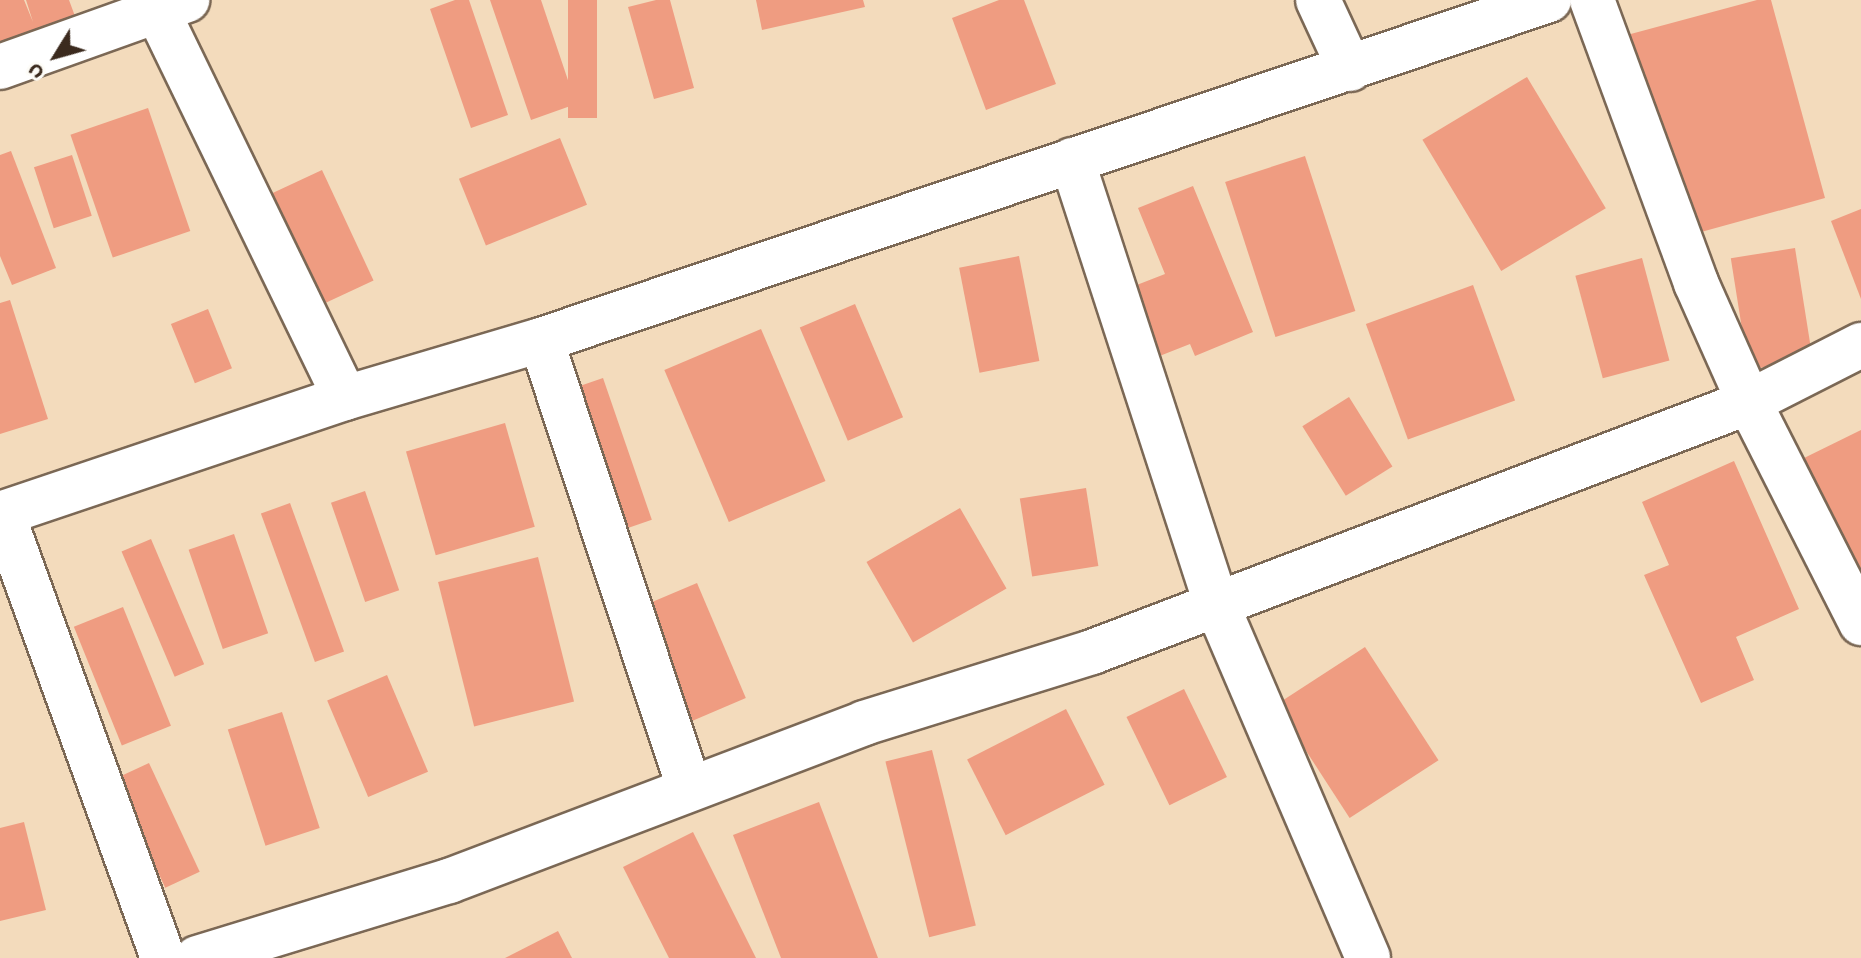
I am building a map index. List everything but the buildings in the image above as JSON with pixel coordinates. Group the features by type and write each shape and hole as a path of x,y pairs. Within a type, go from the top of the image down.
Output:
{"street":[{"path":"1318,0 1350,69"},
{"path":"163,958 1,514 345,398 541,340 1549,0"},
{"path":"1592,0 1660,196 1749,402 1861,623"},
{"path":"0,67 165,3 345,398"},
{"path":"1072,160 1216,603 1368,958"},
{"path":"541,340 689,788"},
{"path":"197,958 449,881 864,723 1092,652 1749,402 1861,345"}]}
